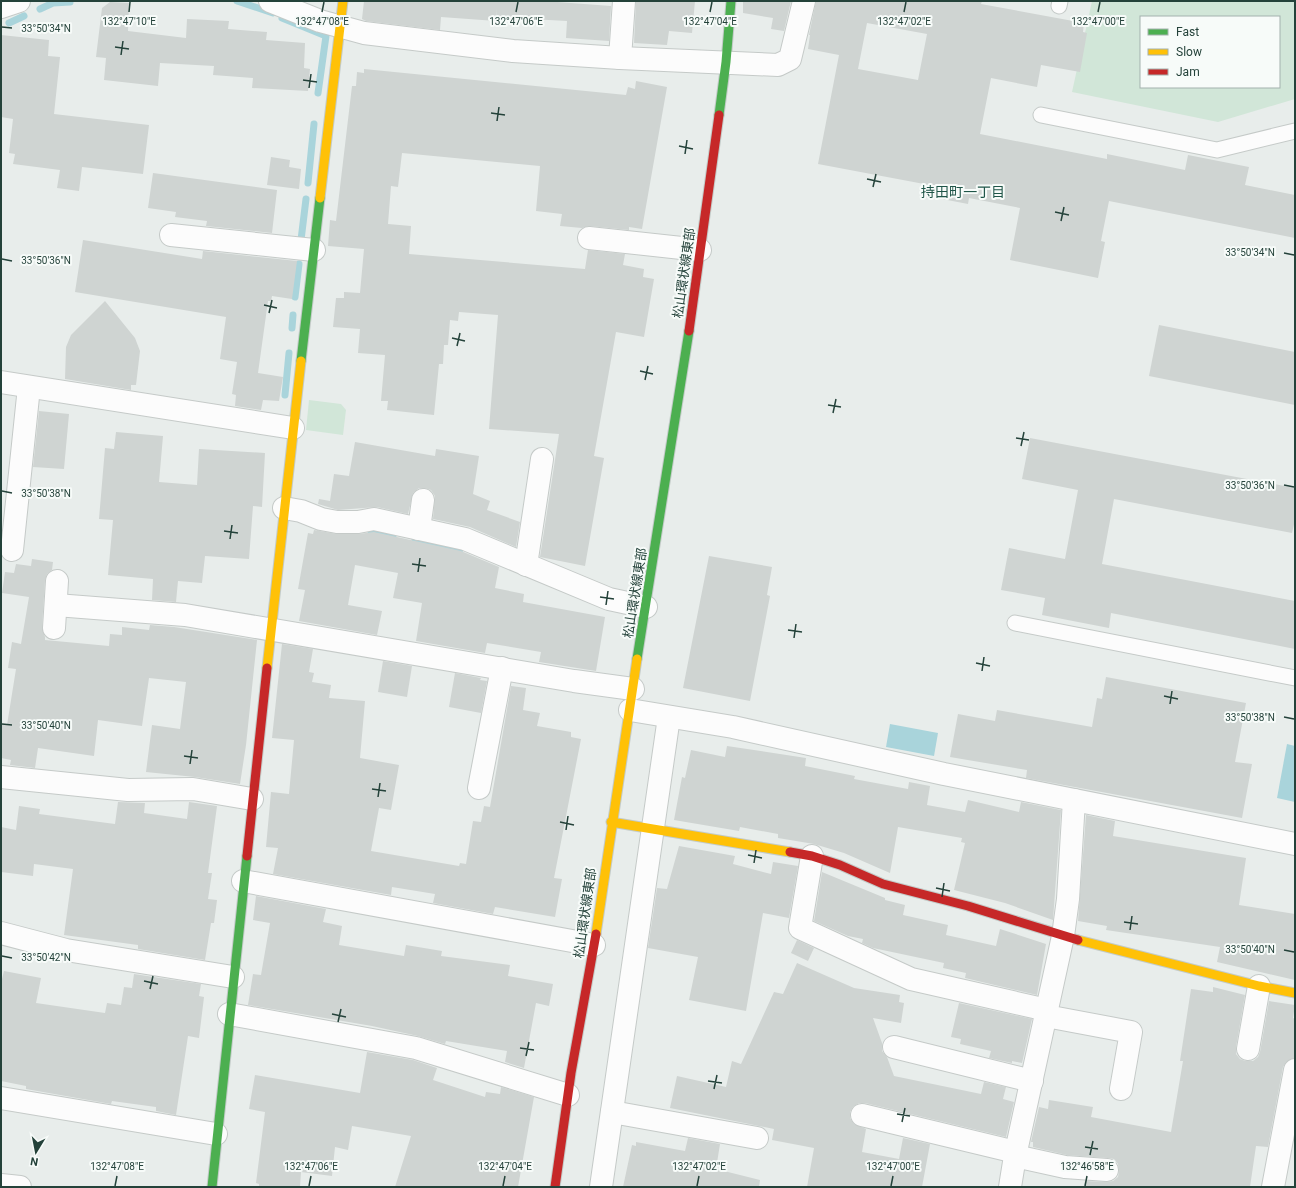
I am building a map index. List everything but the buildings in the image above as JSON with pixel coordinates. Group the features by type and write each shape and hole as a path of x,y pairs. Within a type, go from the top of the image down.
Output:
{"street":[{"path":"1,7 19,1"},
{"path":"270,1 292,11 364,33 505,50 620,58 778,65 790,60 804,1"},
{"path":"212,1187 216,1134 270,629 343,1"},
{"path":"620,58 624,1"},
{"name":"松山環状線東部","path":"555,1187 568,1095 594,945 611,822 646,608 700,250 726,62 731,1"},
{"path":"171,235 314,250"},
{"path":"589,238 700,250"},
{"path":"1,382 293,428"},
{"path":"12,550 29,387"},
{"path":"526,565 542,459"},
{"path":"418,529 423,500"},
{"path":"284,508 301,511 321,519 337,522 358,522 374,519 465,539 609,599 646,608"},
{"path":"54,628 56,581"},
{"path":"56,605 184,615 633,689"},
{"path":"479,788 502,668"},
{"path":"630,710 733,727 944,774 1295,844"},
{"path":"601,1187 669,717"},
{"path":"1,777 128,790 193,789 252,799"},
{"path":"1010,1187 1063,936 1068,899 1074,800"},
{"path":"611,822 812,856 840,865 883,884 962,904 1063,936 1259,986 1295,993"},
{"path":"812,856 800,928 911,979 1046,1013 1131,1032 1121,1089"},
{"path":"243,881 594,945"},
{"path":"1,933 66,950 233,977"},
{"path":"1248,1050 1259,986"},
{"path":"229,1014 416,1048 568,1095"},
{"path":"894,1047 1032,1081"},
{"path":"1273,1187 1295,1070"},
{"path":"1,1098 216,1134"},
{"path":"612,1112 757,1138"},
{"path":"862,1115 1065,1167 1107,1170"},
{"path":"1,1185 20,1187"}],"lane":[{"path":"1041,115 1218,150 1295,131"},
{"path":"1015,623 1295,678"}],"green space":[{"path":"1092,1 1295,1 1295,99 1218,122 1072,92"},
{"path":"309,400 341,404 346,410 343,435 306,430"}],"water":[{"path":"890,724 938,733 934,756 886,747"},
{"path":"1287,744 1295,746 1295,802 1277,798"}],"waterway":[{"path":"237,1 273,13"},
{"path":"40,9 53,3 70,2"},
{"path":"9,23 24,16"},
{"path":"282,18 326,36 318,93"},
{"path":"308,183 314,124"},
{"path":"301,240 306,199"},
{"path":"295,297 299,264"},
{"path":"292,328 293,315"},
{"path":"285,395 289,353"},
{"path":"371,531 393,536"},
{"path":"415,540 460,549"}],"traffic: fast":[{"path":"719,115 726,62 731,1"},
{"path":"301,361 320,198"},
{"path":"637,659 689,331"},
{"path":"212,1187 247,856"}],"traffic: slow":[{"path":"320,198 343,1"},
{"path":"267,668 301,361"},
{"path":"596,934 637,659"},
{"path":"611,822 790,852"},
{"path":"1078,940 1259,986 1295,993"}],"traffic: jam":[{"path":"689,331 719,115"},
{"path":"247,856 267,668"},
{"path":"790,852 812,856 840,865 883,884 968,906 1078,940"},
{"path":"555,1187 571,1073 596,934"}],"district":[{"name":"持田町一丁目","path":"963,192"}]}
